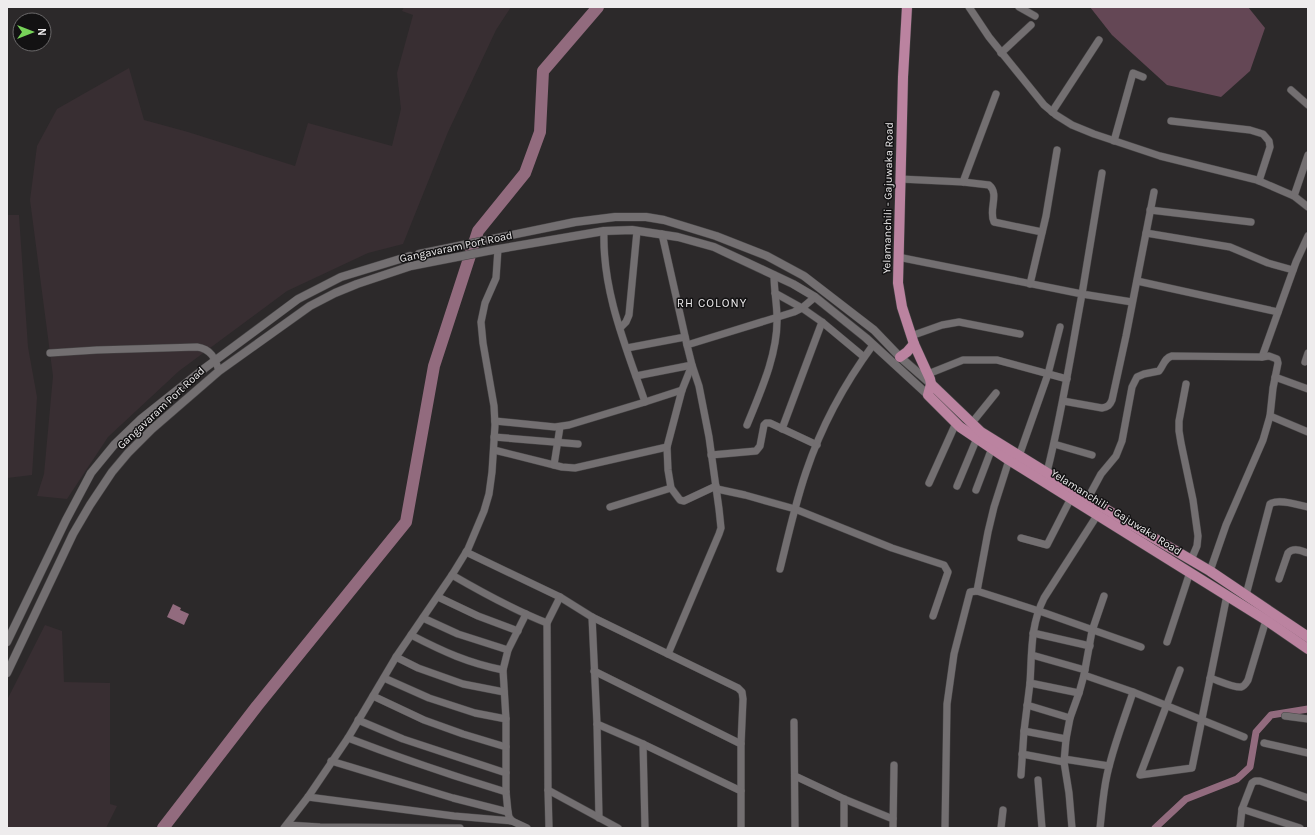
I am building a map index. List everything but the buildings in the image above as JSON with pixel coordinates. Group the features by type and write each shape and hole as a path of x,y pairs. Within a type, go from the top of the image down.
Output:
{"main road":[{"name":"Yelamanchili - Gajuwaka Road","path":"907,7 903,77 898,283 902,307 912,340 928,374 931,384 981,432 1210,571 1308,637"},
{"path":"900,357 908,352 912,340"},
{"path":"928,395 931,384"},
{"name":"Yelamanchili - Gajuwaka Road","path":"928,395 956,423 1009,460 1227,595 1308,649"}],"street":[{"path":"969,7 1001,53 1044,105 1072,125 1160,156 1259,181 1294,196 1308,207"},
{"path":"1019,7 1034,16"},
{"path":"1001,53 1031,25"},
{"path":"1052,112 1099,40"},
{"path":"1114,141 1134,73 1143,77"},
{"path":"1291,90 1308,104"},
{"path":"963,182 996,94"},
{"path":"1171,121 1250,130 1263,134 1269,141 1270,147 1259,181"},
{"path":"1030,284 1046,216 1057,150"},
{"path":"1294,196 1308,155"},
{"path":"1047,472 1064,401 1102,173"},
{"path":"900,179 963,182 989,185 992,187 994,192 992,210 992,219 994,222 1042,232"},
{"path":"1064,401 1102,408 1110,405 1137,281 1154,192"},
{"path":"1150,210 1251,222"},
{"name":"Gangavaram Port Road","path":"419,254 491,238 586,220 615,217 646,217 664,220 689,227 748,248 780,262 804,276 869,326 883,338 900,357 931,384"},
{"path":"1146,233 1230,247 1243,251 1256,258 1293,270"},
{"path":"620,328 626,322 629,315 637,234"},
{"path":"662,234 685,337 699,386 716,487 720,528 668,654"},
{"name":"Gangavaram Port Road","path":"7,673 74,534 90,505 112,472 128,453 152,429 219,371 310,306 357,284 418,265 495,249 604,235 662,234 678,237 714,247 793,284 815,297 873,345 928,395"},
{"path":"604,235 607,279 626,348 645,402"},
{"path":"1262,357 1293,270 1308,236"},
{"path":"743,261 748,248"},
{"path":"286,827 348,738 396,657 452,576 473,539 489,494 494,450 495,421 492,389 483,344 481,322 485,303 498,274 495,249"},
{"path":"410,256 419,254"},
{"name":"Gangavaram Port Road","path":"7,642 66,520 91,473 114,445 141,419 215,360 298,299 348,274 410,256"},
{"path":"898,258 1082,294 1132,302"},
{"path":"747,425 769,367 774,348 777,318 774,275"},
{"path":"1137,281 1278,312"},
{"path":"775,293 802,308 822,322 864,357"},
{"path":"687,345 777,318 802,308 815,297"},
{"path":"782,429 822,322"},
{"path":"912,340 942,325 959,322 1020,334"},
{"path":"1019,456 1048,374 1060,327"},
{"path":"626,348 685,337"},
{"path":"780,569 806,472 817,445 832,413 864,357 873,345"},
{"path":"50,353 197,347 208,350 215,360 219,371"},
{"path":"1305,362 1308,353"},
{"path":"1088,498 1101,474 1116,456 1119,449 1122,441 1132,387 1137,377 1160,371 1165,360 1172,356 1270,356 1277,359 1278,363 1270,416 1263,440 1226,525 1210,571"},
{"path":"928,374 963,360 997,360 1067,379"},
{"path":"636,376 692,365"},
{"path":"692,365 682,390 667,447 668,470 671,488 680,500 684,501 716,487 795,509 892,548 944,565 948,572 933,616"},
{"path":"1275,377 1308,389"},
{"path":"1186,384 1179,421 1179,432 1193,500 1198,536 1197,546 1191,560"},
{"path":"495,421 560,427 569,426 682,390"},
{"path":"971,424 996,393"},
{"path":"1270,416 1308,432"},
{"path":"711,455 756,451 760,446 765,424 770,423 817,445"},
{"path":"929,483 956,423"},
{"path":"554,466 559,443 560,427"},
{"path":"494,437 578,444"},
{"path":"957,486 977,438"},
{"path":"1054,444 1092,455"},
{"path":"494,450 554,466 574,468 585,467 667,447"},
{"path":"976,490 992,448"},
{"path":"977,591 994,507 1009,460"},
{"path":"610,507 671,488"},
{"path":"1021,538 1047,545 1071,498"},
{"path":"1246,595 1270,504 1278,501 1308,507"},
{"path":"1021,775 1024,731 1030,683 1033,633 1038,611 1051,586 1098,514"},
{"path":"467,550 560,597 592,617 738,688 742,692 741,828"},
{"path":"1279,579 1290,551 1296,550 1308,553"},
{"path":"1167,642 1190,572"},
{"path":"452,576 495,599 548,623"},
{"path":"945,828 947,704 954,654 969,594 972,591 977,591 1038,611 1140,647"},
{"path":"1180,670 1140,775 1192,768 1227,595"},
{"path":"1072,828 1064,760 1066,740 1070,718 1085,672 1092,630 1104,596"},
{"path":"438,597 478,616 518,630"},
{"path":"549,828 548,623 560,597"},
{"path":"512,821 509,817 506,792 506,719 503,670 508,650 526,614"},
{"path":"592,617 597,724 599,818"},
{"path":"423,618 458,634 508,650"},
{"path":"1210,678 1237,687 1244,686 1246,684 1266,620"},
{"path":"1033,633 1090,646"},
{"path":"412,635 438,649 465,660 503,670"},
{"path":"1032,655 1085,672 1201,721 1244,737"},
{"path":"396,657 418,668 463,684 504,692"},
{"path":"594,671 741,744"},
{"path":"384,678 429,698 476,713 506,719"},
{"path":"1030,683 1079,693"},
{"path":"1100,828 1103,796 1109,766 1133,692"},
{"path":"373,696 424,720 506,747"},
{"path":"1027,706 1070,718"},
{"path":"1285,716 1308,719"},
{"path":"358,720 403,739 506,772"},
{"path":"794,722 795,828"},
{"path":"597,724 643,744 741,791"},
{"path":"1024,731 1066,740"},
{"path":"348,738 377,750 465,780 506,792"},
{"path":"1264,743 1308,753"},
{"path":"643,744 645,828"},
{"path":"1022,754 1109,766"},
{"path":"331,761 453,798 508,812"},
{"path":"893,828 894,765"},
{"path":"795,776 844,799 893,819"},
{"path":"1038,780 1042,828"},
{"path":"1240,828 1242,809 1252,783 1255,781 1260,781 1308,798"},
{"path":"548,790 618,828"},
{"path":"308,797 454,816 512,821 526,828"},
{"path":"844,799 844,828"},
{"path":"1242,809 1296,827"},
{"path":"1001,828 1003,810"},
{"path":"286,827 460,828"}],"shaded area":[{"path":"404,7 511,7 496,30 448,132 403,244 368,253 287,291 179,371 108,437 67,499 37,496 44,474 53,376 30,200 37,146 57,109 129,68 144,120 188,132 295,166 308,123 392,146 401,109 397,73 413,15 402,11"},
{"path":"1090,7 1248,7 1265,28 1250,71 1221,97 1167,85 1112,35"},
{"path":"7,215 19,215 28,347 37,397 32,475 7,478"},
{"path":"173,604 181,608 180,610 189,614 184,625 167,617"},
{"path":"45,625 62,631 64,682 110,683 110,804 117,806 106,828 7,828 7,700"}],"waterway":[{"path":"163,828 257,706 406,522 434,366 478,231 525,173 540,132 543,71 598,7"},
{"path":"1155,828 1186,799 1237,779 1250,767 1256,732 1271,715 1308,709"}],"district":[{"name":"RH COLONY","path":"712,303"}]}
